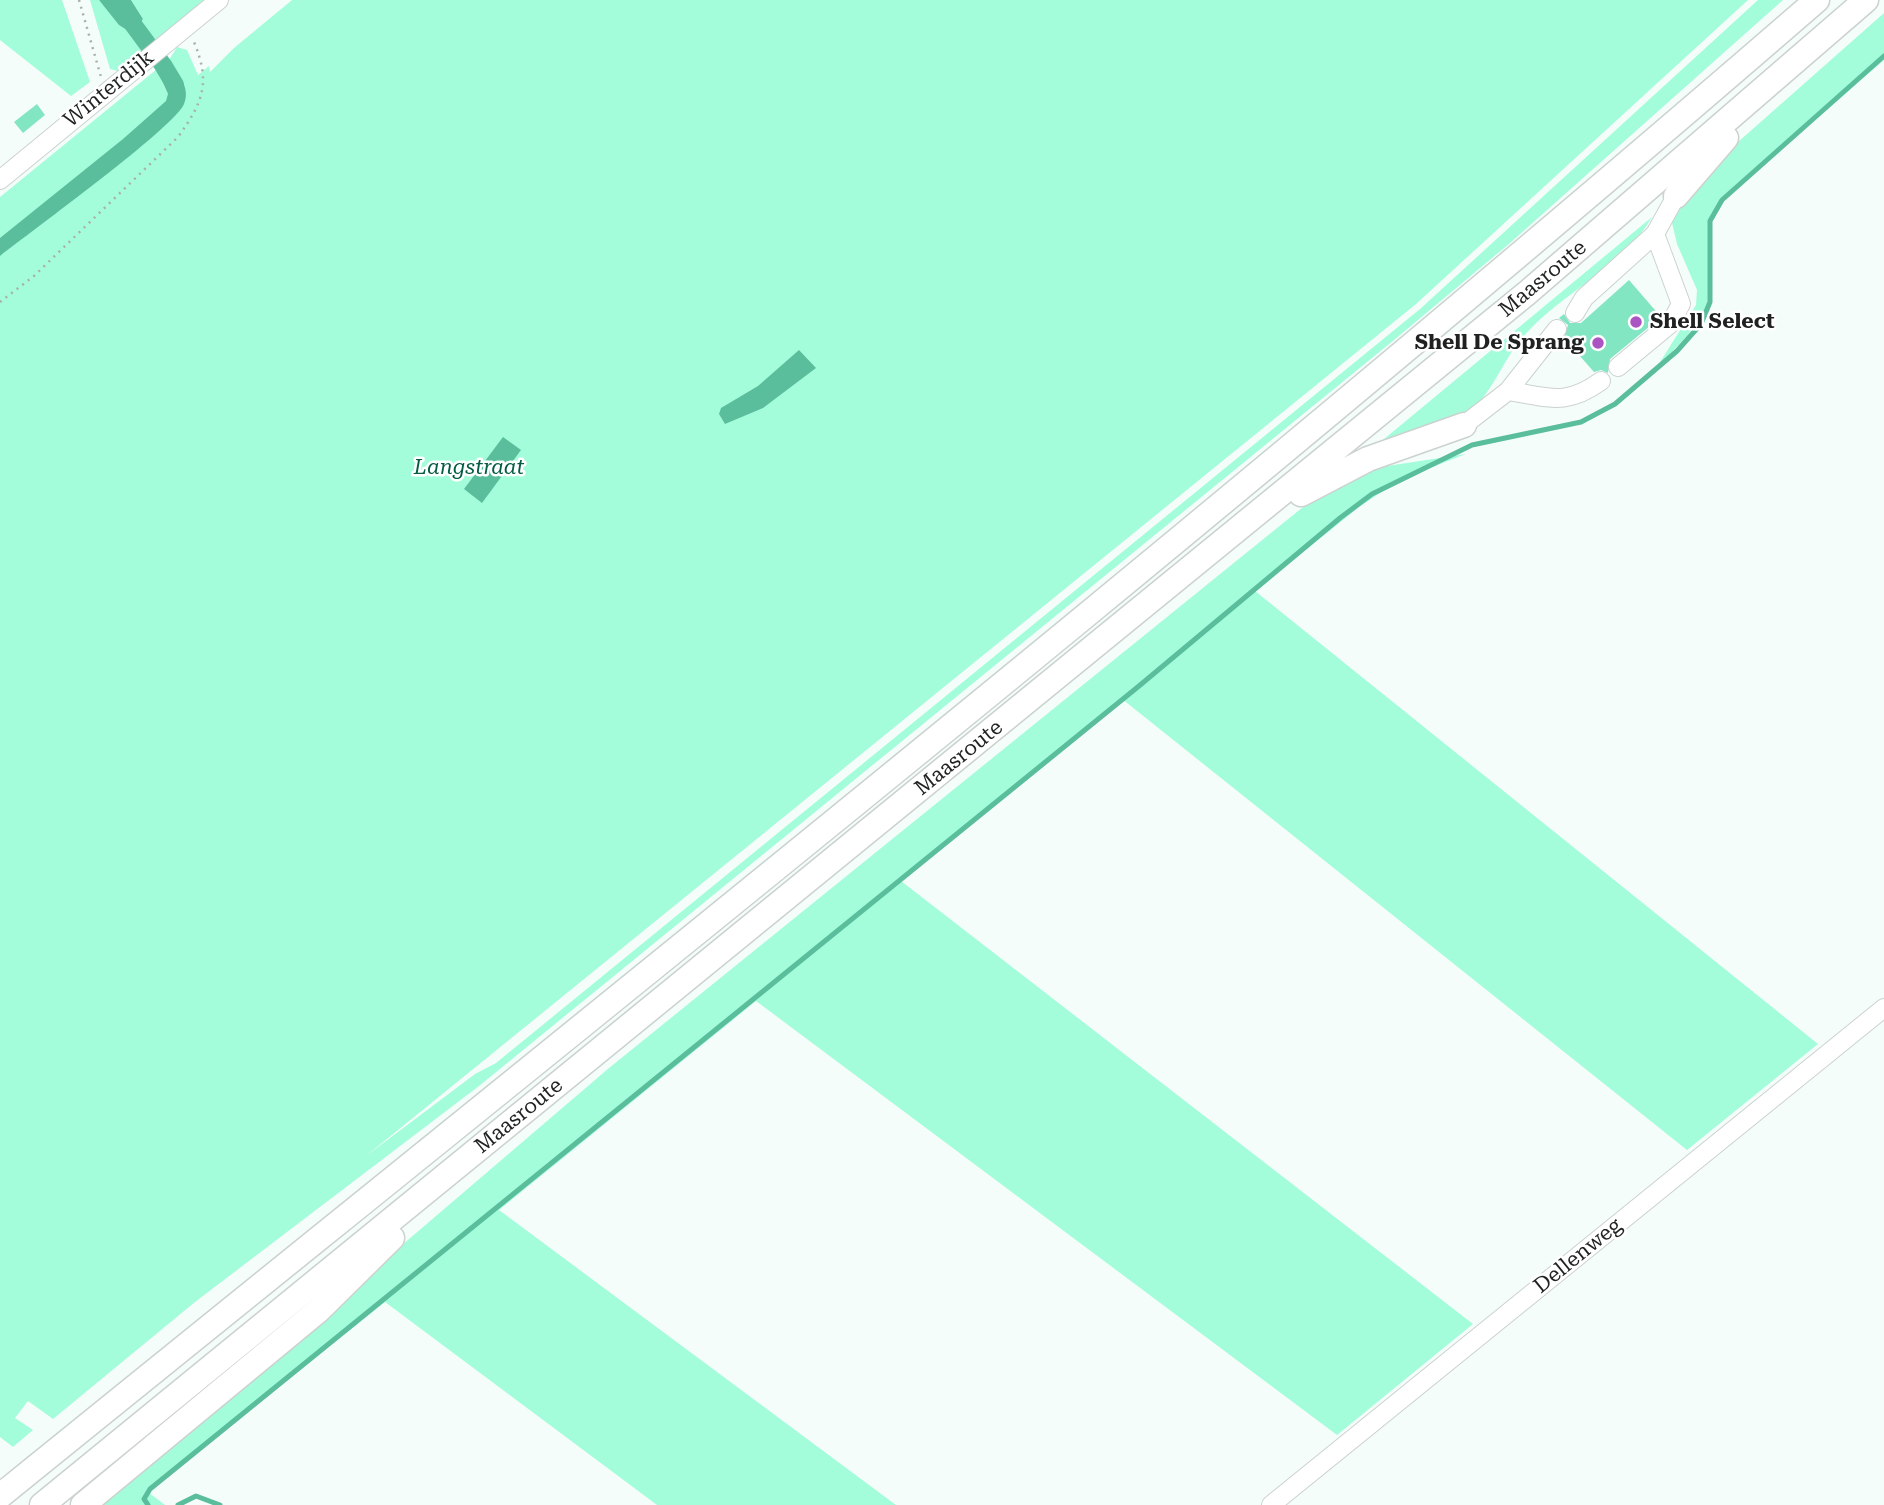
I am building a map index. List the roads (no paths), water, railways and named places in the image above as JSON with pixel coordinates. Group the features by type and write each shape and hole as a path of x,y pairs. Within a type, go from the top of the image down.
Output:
{"highway":[{"name":"Maasroute","path":"0,1496 573,1034 1369,384 1817,0"},
{"name":"Maasroute","path":"42,1505 1527,293 1866,0"},
{"path":"1676,196 1775,80"},
{"path":"1248,523 1368,459 1464,425"},
{"path":"83,1505 318,1310 495,1136"}],"street":[{"name":"Winterdijk","path":"0,180 219,0"},
{"path":"1575,313 1584,298 1655,234 1676,196"},
{"path":"1618,367 1670,324 1681,304 1655,234"},
{"path":"1464,425 1508,391 1557,329"},
{"path":"1508,391 1568,399 1580,396 1601,381"},
{"name":"Dellenweg","path":"1272,1505 1884,1007"}],"waterway":[{"path":"115,0 175,85"},
{"path":"148,1505 144,1499 150,1489 1139,686 1340,518 1372,494 1472,445 1581,422 1615,404 1677,351 1701,324 1710,302 1710,221 1722,200 1884,56"},
{"path":"178,1505 196,1496 220,1505"}],"place":[{"name":"Shell Select","path":"1636,322"},
{"name":"Shell De Sprang","path":"1598,343"}],"park label":[{"name":"Langstraat","path":"469,468"}]}
